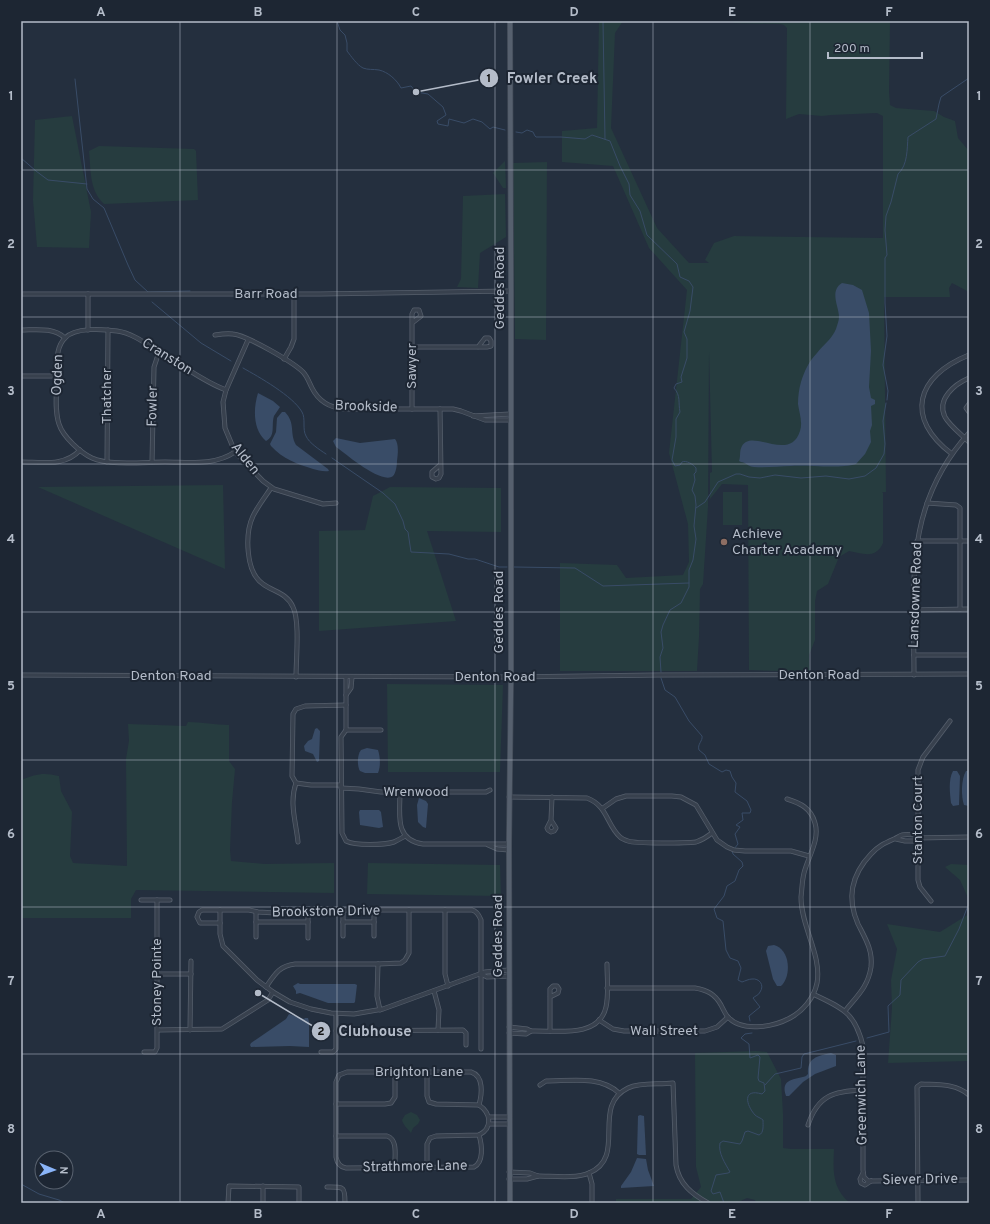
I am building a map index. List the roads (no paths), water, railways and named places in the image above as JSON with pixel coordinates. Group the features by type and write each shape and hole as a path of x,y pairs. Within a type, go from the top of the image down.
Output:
{"main road":[{"name":"Geddes Road","path":"510,21 512,291 511,677 509,797 510,1203"}],"street":[{"name":"Barr Road","path":"21,294 512,291"},
{"path":"284,359 294,339 294,293"},
{"path":"88,294 88,330"},
{"name":"Sawyer","path":"412,323 412,409"},
{"path":"21,330 50,330 59,333 65,338"},
{"name":"Ogden","path":"106,462 93,458 80,450 63,432 59,424 57,410 57,376 58,352 65,338 74,332 108,330"},
{"name":"Cranston","path":"108,330 129,334 175,361 198,377 226,390"},
{"name":"Thatcher","path":"106,462 108,330"},
{"name":"Brookside","path":"215,335 232,333 284,359 303,372 319,399 333,408 456,409 485,420 511,420"},
{"name":"Alden","path":"248,340 226,390 223,402 223,417 227,435 235,452 247,466 271,488 323,504 336,503"},
{"path":"412,347 478,347"},
{"name":"Fowler","path":"152,462 154,367 159,352"},
{"path":"952,454 930,433 924,422 922,409 923,395 927,386 935,376 952,363 969,355"},
{"path":"21,376 57,376"},
{"path":"969,378 948,392 943,407 947,419 969,442"},
{"path":"969,404 966,409 969,412"},
{"path":"440,409 440,465"},
{"name":"Brookside","path":"473,416 511,414"},
{"name":"Lansdowne Road","path":"914,675 914,561 917,541 927,504 938,477 952,454 969,433"},
{"path":"21,462 62,462 74,456 80,450"},
{"path":"106,462 213,461 223,459 235,452"},
{"path":"271,488 253,516 251,522 249,533 250,564 252,571 261,583 284,595 294,607 297,620 296,676"},
{"path":"927,504 959,506 961,541 960,609"},
{"path":"917,541 969,541"},
{"path":"914,610 969,609"},
{"path":"914,655 969,655"},
{"name":"Denton Road","path":"21,675 511,677 969,674"},
{"path":"346,677 346,730 341,737 342,833 346,841 354,844 394,842 405,836"},
{"path":"346,695 351,688 352,677"},
{"path":"298,842 292,801 296,783 292,776 292,717 294,712 299,707 346,705"},
{"name":"Stanton Court","path":"931,901 920,887 918,880 917,780 919,765 923,757 950,721"},
{"path":"346,730 381,730"},
{"name":"Wrenwood","path":"296,783 381,792 486,792 490,790"},
{"path":"400,792 401,829 405,836 413,842 422,844 509,844"},
{"path":"603,808 616,799 626,796 681,797 696,805 712,833 721,843 731,849 791,851 809,856"},
{"path":"509,797 587,798 603,808 617,833 623,839 628,841 693,842 704,839 712,833"},
{"path":"551,820 552,797"},
{"path":"607,988 703,989 714,995 728,1017 738,1024 749,1027 780,1022 791,1018 803,1009 813,994 817,984 817,965 804,921 801,898 803,879 817,834 814,819 810,813 803,805 787,799"},
{"path":"846,1011 860,995 868,980 871,967 871,954 868,941 855,917 852,906 854,880 860,867 873,851 899,836 904,835 917,838"},
{"path":"896,839 905,841 917,838 969,837"},
{"path":"487,844 497,849 509,850"},
{"path":"141,900 170,900"},
{"name":"Stoney Pointe","path":"144,1052 155,1052 157,1048 157,900"},
{"name":"Brookstone Drive","path":"220,923 200,923 197,917 199,912 202,910 249,910 266,913 308,913 320,910 473,911 478,913 481,920 480,974"},
{"path":"220,910 220,940 226,950 273,992 311,1009 336,1014 361,1013 380,1010 485,972 509,970"},
{"path":"374,910 374,936"},
{"path":"266,987 276,972 288,965 398,964 408,955 409,910"},
{"path":"445,910 445,974 448,986"},
{"path":"343,911 343,936"},
{"path":"256,912 256,937"},
{"path":"308,913 308,938"},
{"path":"256,922 308,922"},
{"path":"343,922 374,922"},
{"path":"190,1030 191,961"},
{"path":"378,964 378,996 380,1010"},
{"path":"509,1033 526,1034 531,1031 583,1030 589,1028 603,1016 606,1007 607,964"},
{"path":"157,974 191,974"},
{"path":"480,974 487,977 509,976"},
{"path":"480,974 481,1049"},
{"path":"434,991 439,1010 438,1030"},
{"path":"158,1030 216,1030 226,1027 268,1000 273,992"},
{"name":"Greenwich Lane","path":"813,994 832,1002 846,1011 855,1022 863,1046 863,1173 866,1180"},
{"path":"550,997 550,1030"},
{"path":"321,1052 335,1051 336,1014"},
{"name":"Wall Street","path":"599,1020 614,1029 624,1031 705,1031 717,1027 728,1017"},
{"path":"509,1027 527,1028 531,1031"},
{"path":"336,1031 464,1031 466,1033 466,1045"},
{"name":"Brighton Lane","path":"336,1104 336,1082 339,1075 347,1072 469,1072 476,1075 480,1079 481,1099 479,1105"},
{"path":"395,1072 394,1097 391,1103 336,1104 336,1136 387,1136 391,1138 394,1143 395,1168"},
{"path":"427,1072 427,1096 431,1103 479,1105 485,1110 489,1121 484,1133 479,1136 436,1136 430,1138 427,1144 427,1168"},
{"path":"540,1085 546,1081 599,1082 608,1085 619,1093"},
{"path":"509,1172 530,1173 538,1176 579,1176 589,1173 600,1165 607,1154 609,1144 610,1111 613,1102 619,1093 636,1085 674,1084 677,1172 688,1190 708,1203"},
{"path":"918,1203 916,1088 919,1085 948,1085 958,1088 969,1095"},
{"path":"808,1125 811,1114 816,1107 829,1096 841,1091 863,1090"},
{"path":"489,1121 509,1117"},
{"path":"489,1121 509,1124"},
{"name":"Strathmore Lane","path":"336,1136 336,1159 341,1166 346,1168 469,1168 476,1166 481,1157 481,1142 479,1136"},
{"path":"589,1173 592,1184 592,1203"},
{"name":"Greenwich Lane","path":"861,1183 860,1179 863,1173"},
{"path":"509,1179 530,1179 538,1176"},
{"name":"Siever Drive","path":"866,1180 969,1180"},
{"name":"Siever Drive","path":"861,1183 865,1185 872,1181"},
{"path":"228,1203 229,1186 299,1186 299,1203"},
{"path":"263,1186 263,1203"},
{"path":"327,1187 344,1188 345,1203"}],"water":[{"path":"842,283 853,285 862,290 869,313 871,351 869,387 871,398 875,400 875,404 871,406 871,442 865,454 856,464 842,466 754,467 739,461 741,448 747,442 754,441 780,445 788,444 795,440 801,428 798,404 801,382 805,371 812,360 830,339 836,329 839,313 835,295 838,286"},
{"path":"258,393 273,401 280,407 273,419 273,430 271,436 266,441 256,425 255,419 255,406"},
{"path":"282,412 285,412 288,416 296,445 329,471 313,469 296,463 285,458 271,446 270,444 276,432 277,418"},
{"path":"336,438 360,443 395,439 398,452 397,467 394,475 388,478 364,468 336,447 333,441"},
{"path":"317,728 320,731 319,761 317,762 313,754 305,751 304,746 312,739 315,729"},
{"path":"367,748 378,750 380,767 378,773 365,773 359,769 358,760 360,752 361,750"},
{"path":"953,771 957,771 960,776 959,805 953,806 951,803 950,779"},
{"path":"966,771 969,771 969,806 964,805 962,797 962,783"},
{"path":"419,798 426,801 428,804 426,828 418,822 417,805"},
{"path":"360,810 379,810 381,812 383,827 379,828 360,825"},
{"path":"774,945 783,952 788,963 787,976 785,982 781,986 777,986 773,979 766,951 768,946"},
{"path":"298,983 355,984 357,985 355,1002 328,1003 300,993 296,994 293,986"},
{"path":"289,1014 304,1019 308,1018 309,1047 251,1047 251,1043 286,1019"},
{"path":"831,1053 836,1055 836,1066 815,1074 803,1082 789,1096 786,1096 785,1086 787,1083 793,1079 806,1076 808,1074 809,1064 811,1061 821,1055"},
{"path":"638,1116 644,1116 646,1155 637,1154"},
{"path":"637,1158 646,1159 648,1170 654,1186 621,1188 631,1172"}],"waterway":[{"path":"337,21 340,30 345,35 347,51 361,67 365,69 379,70 389,74 395,79 401,88 411,86 416,92 428,94 443,107 446,115 437,121 438,124 448,126 449,119 464,123 473,119 482,122 490,129 493,127 505,130"},
{"path":"603,21 605,139"},
{"path":"887,400 888,391 883,365 887,336 885,303 885,258 887,255 885,230 886,216 898,174 904,166 908,137 936,119 941,97 969,78"},
{"path":"75,79 87,189 93,199 104,208 135,280 148,292"},
{"path":"516,132 522,133 527,130 533,132 536,137 585,139 592,135 610,141 629,184 630,195 640,211 647,235 677,264 680,277 689,281 693,287 690,311 684,332 687,339 687,358 681,377 682,382 676,384 674,388 678,396 680,412 676,419 676,437 672,460 675,466 680,465 682,462 687,462 696,468 692,490 695,496 696,505 694,526 696,539 693,560 689,570 689,587 681,603 670,610 661,632 663,648 660,657 661,672"},
{"path":"21,158 48,180 87,184"},
{"path":"148,292 190,291"},
{"path":"152,302 201,343 231,361"},
{"path":"243,368 284,393 298,406 304,418 304,430 307,439 326,454"},
{"path":"696,508 705,502 718,482 736,474 760,478 775,475 801,478 826,476 849,479 865,476 876,468 884,454 885,444 883,421 886,403"},
{"path":"332,458 383,493 395,504 405,529 408,532 411,552 449,554 468,559 475,559 499,567 507,567"},
{"path":"514,567 575,568 603,586 689,583"},
{"path":"661,678 665,690 675,697 689,721 702,736 699,750 705,755 709,764 722,772 726,770 730,771 736,783 735,792 747,801 751,810 750,813 742,813 743,820 736,825 740,827 735,834 738,844 734,849"},
{"path":"732,851 733,854 742,862 743,866 739,870 735,881 727,886 724,896 714,909 717,918 723,921 726,950 730,958 738,961 741,968 738,980 742,982 755,979 762,985 758,995 753,998 760,1007 749,1016 750,1021"},
{"path":"867,1038 889,1032 888,1006 900,995 901,980 918,962 923,959 945,956 959,929 969,903"},
{"path":"724,1203 720,1192 713,1194 711,1191 716,1175 730,1172 721,1154 720,1143 723,1141 740,1144 745,1132 748,1131 759,1135 762,1133 763,1129 763,1120 755,1115 749,1107 748,1102 748,1098 751,1093 762,1094 765,1091 764,1083 759,1081 758,1078 760,1057 758,1055 750,1058 749,1044 741,1038 745,1034 752,1033"},
{"path":"765,1085 775,1074 801,1068 802,1057 804,1054 856,1041"},
{"path":"21,1184 39,1194 65,1203"}],"place":[{"name":"Fowler Creek","path":"416,92"},
{"name":"Achieve Charter Academy","path":"724,542"},
{"name":"Clubhouse","path":"258,993"}]}
